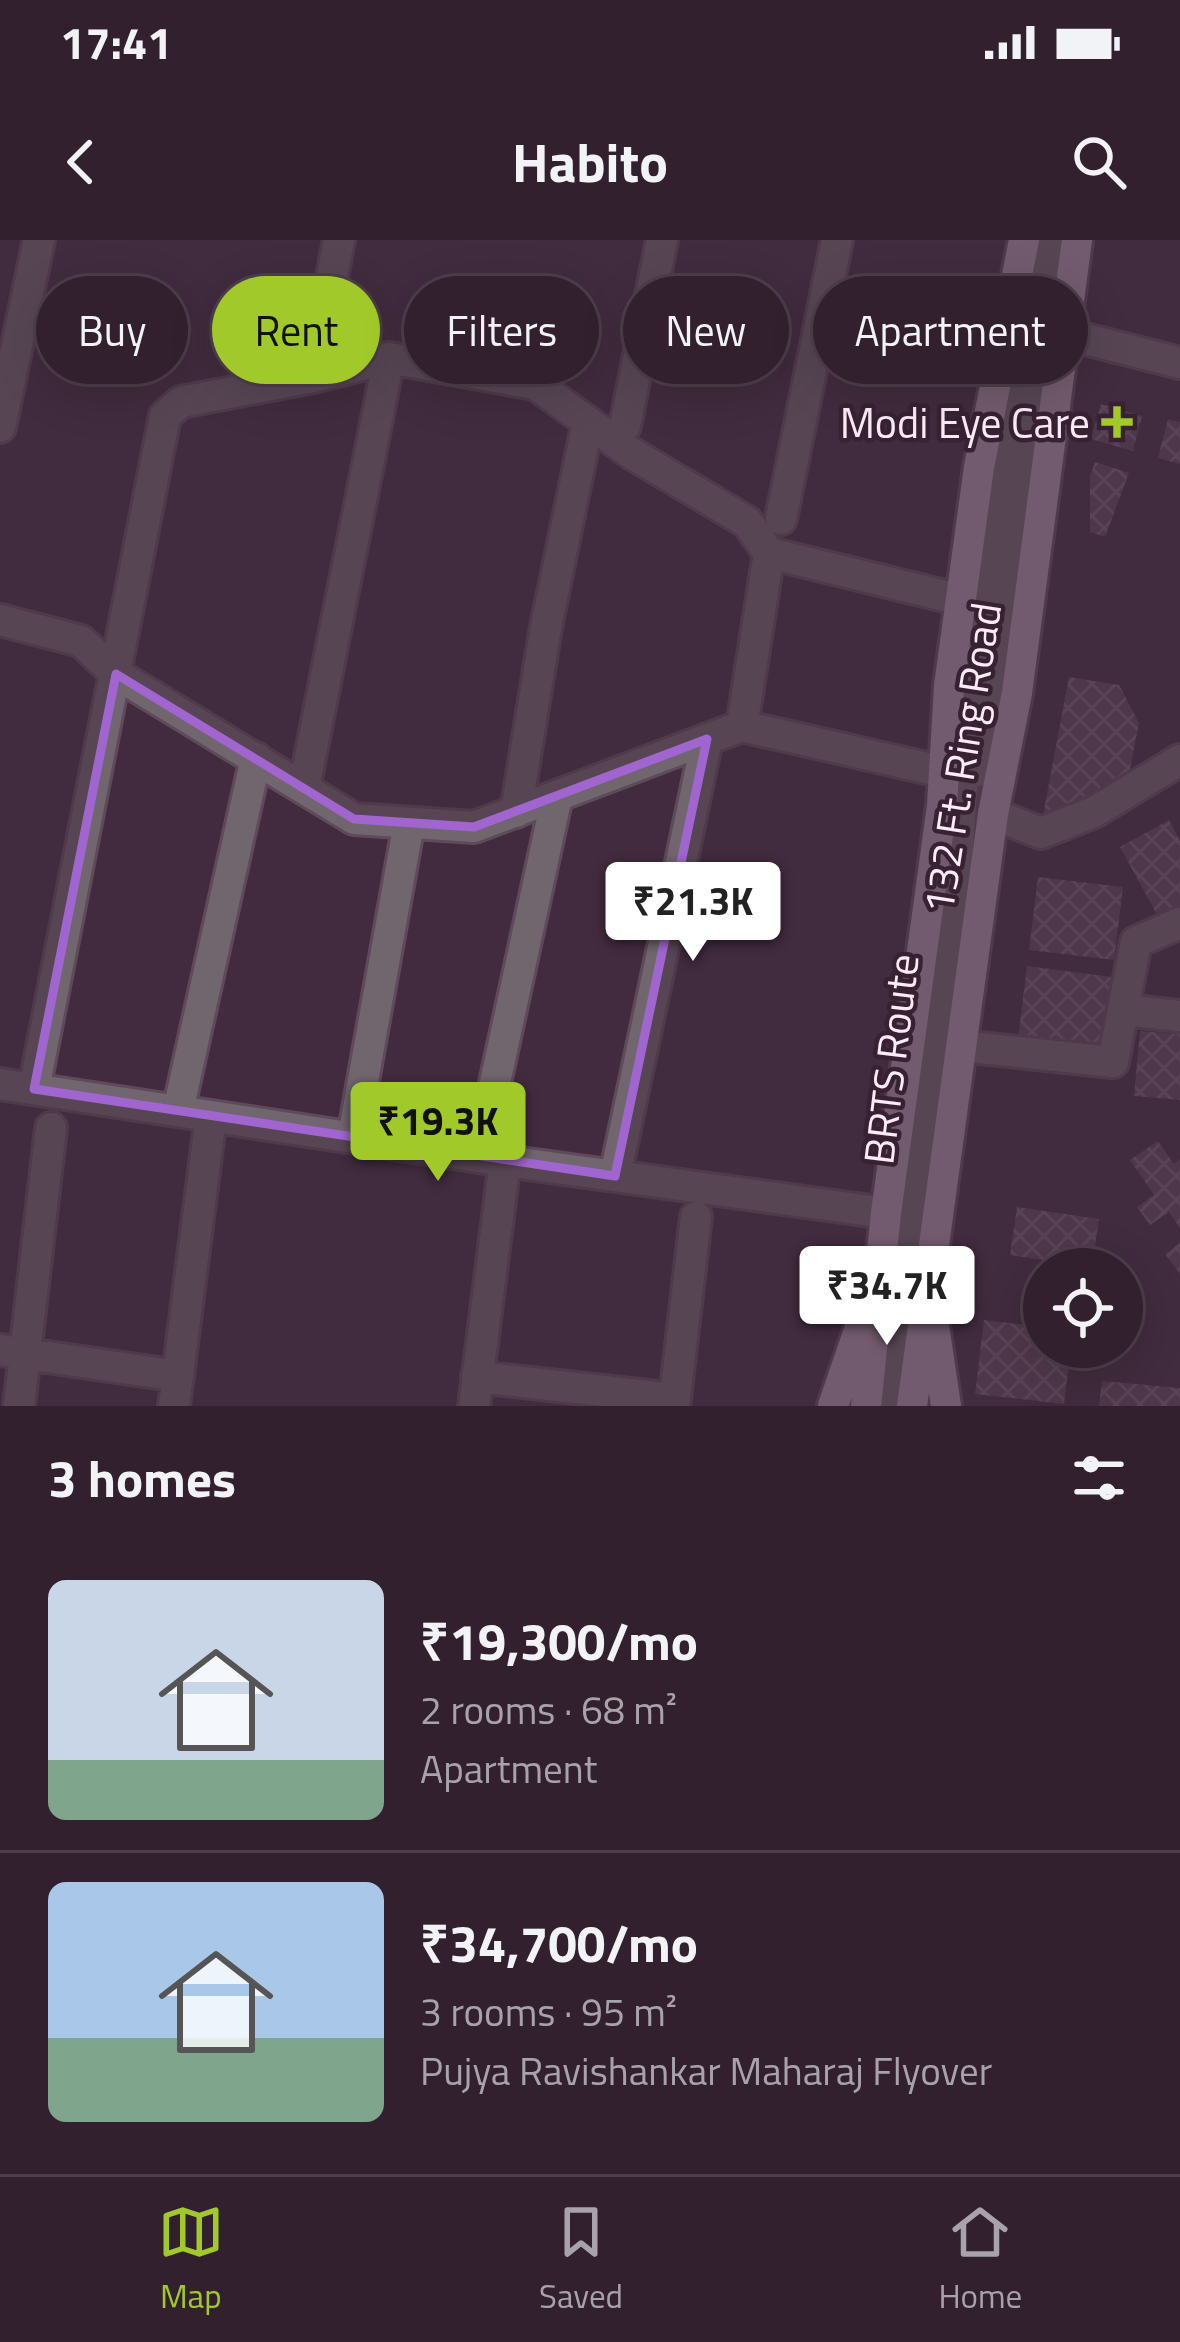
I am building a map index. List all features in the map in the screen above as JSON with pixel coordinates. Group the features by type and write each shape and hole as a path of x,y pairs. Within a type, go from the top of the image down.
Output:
{"main road":[{"name":"132 Ft. Ring Road","path":"878,1275 979,467 1024,240"},
{"name":"132 Ft. Ring Road","path":"1072,276 1078,240"},
{"name":"132 Ft. Ring Road","path":"929,1288 993,814 1017,693 1056,384"},
{"path":"866,1406 878,1275"},
{"path":"833,1406 878,1275"},
{"path":"912,1406 929,1288"},
{"path":"929,1288 946,1406"}],"street":[{"path":"0,428 39,240"},
{"path":"332,276 339,240"},
{"path":"625,426 662,240"},
{"path":"782,519 837,240"},
{"name":"BRTS Route","path":"887,1406 957,865 970,672 1000,468 1051,240"},
{"path":"1088,340 1180,363"},
{"path":"380,360 389,358 535,384 631,453 747,522 769,553 961,600"},
{"path":"304,788 389,358"},
{"path":"34,1089 164,416 181,403 278,384"},
{"path":"516,812 546,627 588,422"},
{"path":"742,726 769,553"},
{"path":"0,620 81,640 116,674 353,819 474,827 742,726 944,772"},
{"path":"615,1176 706,739"},
{"path":"178,1112 256,758"},
{"path":"993,814 1041,832 1094,812 1180,760"},
{"path":"557,796 492,1159 476,1391 674,1402 696,1217"},
{"path":"353,1137 409,823"},
{"path":"962,1046 1113,1062 1136,942 1180,923"},
{"path":"1123,1010 1180,1016"},
{"path":"0,1084 886,1213"},
{"path":"13,1352 176,1391 212,1116"},
{"path":"19,1406 13,1352 51,1128"}],"highlighted area":[{"path":"116,674 354,819 474,827 707,739 615,1176 34,1089"}],"building":[{"path":"1101,404 1142,416 1133,451 1091,439"},
{"path":"1168,419 1180,422 1180,464 1158,458"},
{"path":"1095,462 1129,473 1105,537 1090,532 1090,476"},
{"path":"1069,677 1119,685 1139,723 1126,789 1042,820"},
{"path":"1169,820 1180,841 1180,912 1161,922 1120,847"},
{"path":"1038,877 1123,887 1114,960 1029,950"},
{"path":"1027,966 1112,977 1102,1049 1018,1039"},
{"path":"1140,1031 1180,1034 1180,1100 1134,1096"},
{"path":"1158,1141 1174,1164 1180,1159 1180,1228 1169,1212 1150,1225 1137,1207 1154,1195 1130,1160"},
{"path":"1017,1207 1099,1219 1095,1248 1023,1248 1023,1257 1010,1255"},
{"path":"1180,1243 1180,1274 1165,1254"},
{"path":"984,1320 1023,1325 1023,1368 1068,1368 1064,1404 975,1394"},
{"path":"1102,1381 1180,1388 1180,1406 1099,1406"}],"place":[{"name":"Modi Eye Care","path":"1117,422"}]}
